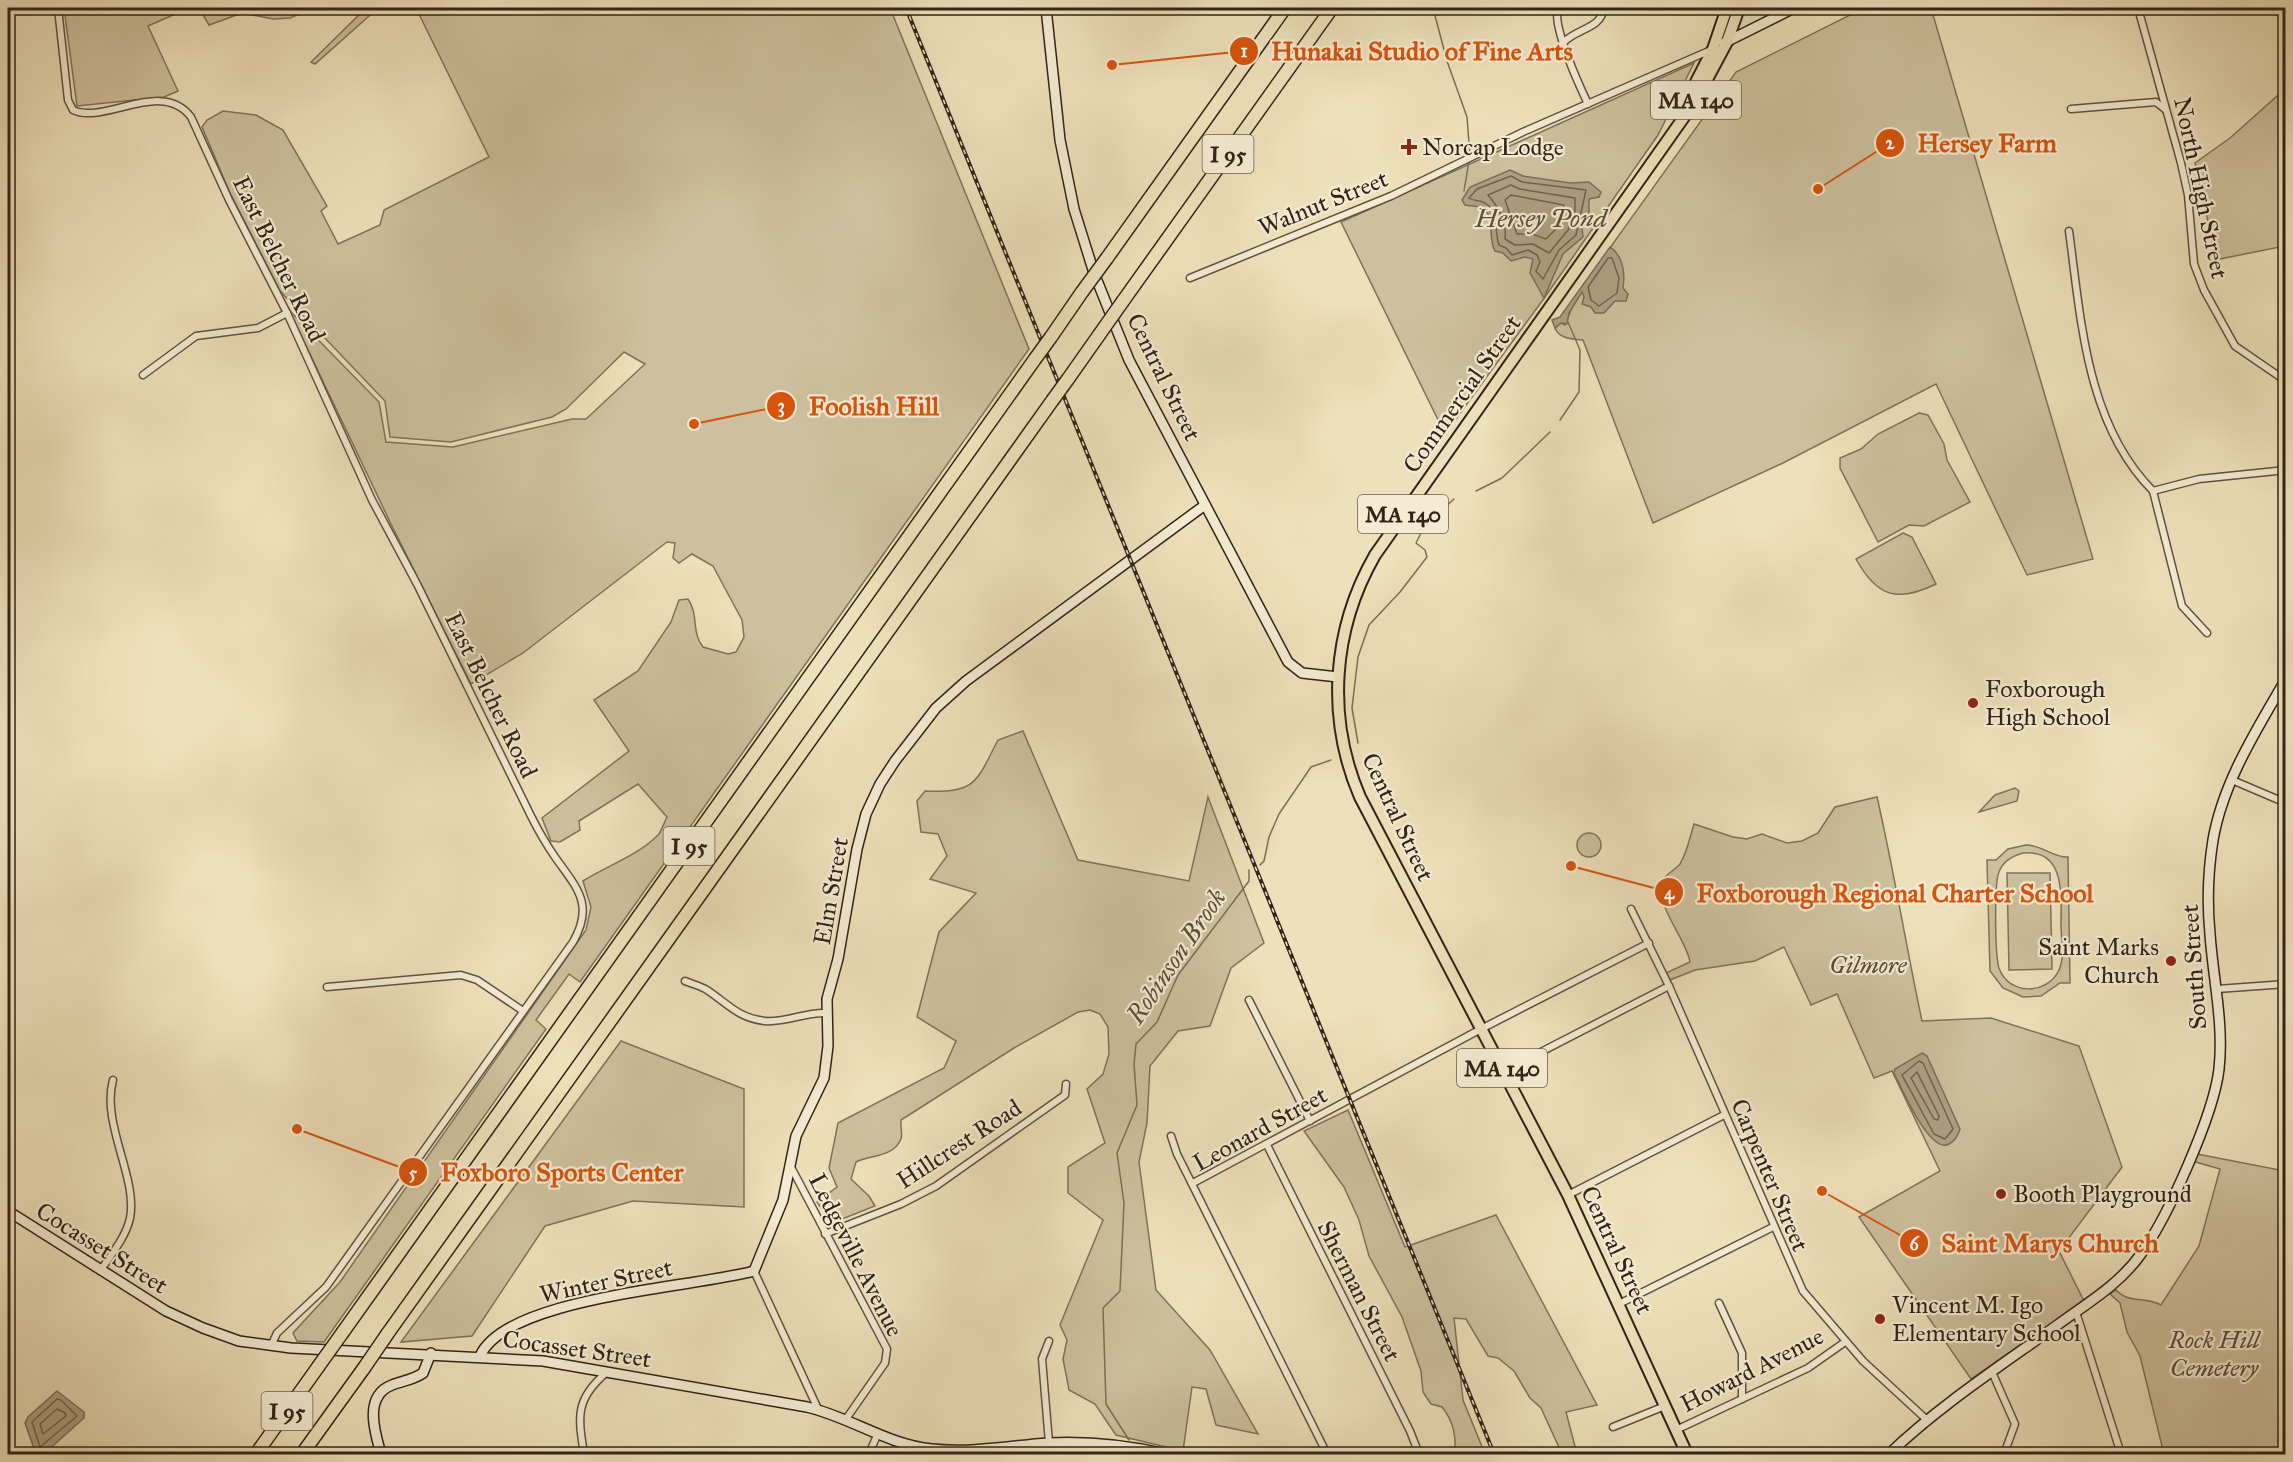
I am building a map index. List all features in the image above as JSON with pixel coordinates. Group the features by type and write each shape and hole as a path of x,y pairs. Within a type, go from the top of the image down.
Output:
{"highway":[{"name":"I 95","path":"256,1455 1285,8"},
{"name":"I 95","path":"302,1455 1332,8"}],"main road":[{"name":"Central Street","path":"1046,8 1060,140 1070,194 1090,264 1130,360 1290,664 1305,674 1338,677 1341,730 1356,787 1568,1195 1687,1455"},
{"name":"Commercial Street","path":"1659,154 1713,49 1726,8"},
{"name":"Commercial Street","path":"1338,677 1342,641 1351,607 1378,550 1696,100 1726,42 1739,8"},
{"name":"Walnut Street","path":"1713,49 1794,8"},
{"path":"2275,8 2286,15"},
{"name":"Elm Street","path":"754,1271 783,1200 796,1136 824,1078 828,1046 826,1013 862,828 871,801 895,761 936,708 966,681 1205,505"},
{"name":"South Street","path":"1889,1455 1927,1420 2109,1287 2143,1252 2186,1166 2214,1095 2219,1068 2217,988 2210,934 2208,885 2213,838 2232,780 2286,679"},
{"name":"Cocasset Street","path":"8,1211 100,1271 191,1323 239,1341 271,1346 431,1353 543,1361 608,1371 818,1410 909,1445 934,1450 1049,1443 1103,1444 1166,1455"},
{"name":"Winter Street","path":"480,1356 492,1338 539,1313 754,1271"},
{"path":"381,1455 373,1420 375,1403 385,1388 423,1373 431,1353"}],"street":[{"name":"East Belcher Road","path":"58,8 68,100 75,111 87,112 164,101 175,103 186,110 287,313 372,500 417,584 499,755 543,838 580,892 583,914 577,934 326,1287 277,1334 271,1346"},
{"path":"1558,8 1557,18 1567,56 1588,104"},
{"path":"1564,42 1573,33 1592,26 1600,18 1603,8"},
{"name":"North High Street","path":"2138,8 2188,195 2194,264 2204,290 2235,346 2286,381"},
{"name":"Walnut Street","path":"1190,278 1391,196 1469,158 1713,49"},
{"path":"2071,109 2156,102 2167,110"},
{"path":"2069,231 2091,378 2103,410 2128,457 2141,478 2153,490 2182,606 2208,633"},
{"path":"144,375 196,336 258,328 287,313"},
{"path":"2153,490 2199,478 2286,470"},
{"path":"2232,780 2286,803"},
{"name":"Carpenter Street","path":"1631,909 1669,986 1803,1291 1845,1342 1882,1380 1927,1420"},
{"name":"Leonard Street","path":"1327,1455 1193,1183 1481,1029 1649,944"},
{"path":"327,987 461,975 477,980 523,1011"},
{"path":"685,981 707,990 730,1009 756,1019 767,1021 806,1013 826,1013"},
{"path":"2217,988 2286,984"},
{"path":"1504,1071 1669,986"},
{"path":"1249,1000 1310,1121"},
{"path":"100,1271 124,1235 131,1213 109,1102 112,1080"},
{"name":"Hillcrest Road","path":"825,1234 901,1204 936,1186 1065,1095 1066,1084"},
{"path":"1568,1195 1724,1115"},
{"path":"1171,1136 1177,1154 1193,1183"},
{"name":"Sherman Street","path":"1267,1145 1410,1431 1419,1455"},
{"name":"Ledgeville Avenue","path":"791,1167 887,1354 879,1374 846,1419"},
{"path":"1619,1304 1773,1227"},
{"path":"754,1271 818,1410"},
{"path":"1719,1303 1742,1353 1742,1399"},
{"path":"2076,1311 2121,1455"},
{"path":"1049,1341 1042,1359 1049,1443"},
{"name":"Howard Avenue","path":"1676,1430 1808,1368 1845,1342"},
{"path":"584,1455 579,1417 581,1404 588,1391 608,1371"},
{"path":"1992,1372 2015,1424 2004,1455"},
{"path":"1613,1427 1666,1406"},
{"path":"869,1455 878,1433"},
{"path":"1814,1455 1819,1452 1824,1455"}],"green space":[{"path":"64,8 189,8 148,26 178,91 164,97 77,106"},
{"path":"199,8 313,8 290,18 273,19 242,13 209,25"},
{"path":"362,8 378,8 315,64 311,62 364,10"},
{"path":"416,8 890,8 1029,349 580,982 569,974 536,1020 546,1029 324,1342 297,1341 293,1333 340,1282 586,930 591,907 583,881 651,842 662,828 667,817 638,784 579,821 580,830 560,842 551,841 542,818 629,751 594,700 638,671 671,622 679,600 688,599 693,611 697,635 703,647 728,654 736,652 744,637 742,620 713,566 692,554 679,563 673,558 675,543 667,542 523,653 471,684 391,524 289,310 379,402 386,442 453,447 572,419 586,419 645,364 624,352 566,409 552,417 451,442 390,437 385,401 280,291 230,193 202,127 207,120 223,111 256,115 283,130 327,206 321,211 338,244 380,225 384,210 489,157"},
{"path":"1864,8 1931,8 2093,559 2027,575 1936,384 1783,463 1653,523 1583,340 1563,336 1555,328 1561,323 1565,325 1571,310 1569,305 1736,72"},
{"path":"1694,63 1658,135 1545,297 1445,434 1341,222"},
{"path":"2285,89 2285,246 2220,259 2216,257 2195,163 2230,138"},
{"path":"1919,413 1928,415 1944,444 1947,460 1970,502 1924,526 1909,525 1878,542 1840,468 1840,458 1861,449 1878,434"},
{"path":"1903,533 1912,537 1936,584 1910,593 1889,593 1872,582 1856,559"},
{"path":"1023,731 1078,860 1189,881 1208,797 1264,943 1231,968 1210,1026 1178,1031 1150,1066 1147,1123 1139,1162 1156,1290 1210,1350 1258,1434 1216,1425 1206,1389 1192,1387 1183,1451 1116,1435 1095,1404 1069,1390 1063,1359 1067,1340 1060,1325 1103,1220 1068,1193 1068,1167 1105,1143 1087,1089 1103,1074 1109,1054 1108,1027 1100,1014 1090,1010 1078,1012 1014,1048 901,1120 902,1137 898,1145 881,1155 856,1162 851,1179 869,1196 875,1206 832,1223 817,1202 837,1187 829,1168 838,1123 944,1068 956,1041 917,1017 939,932 976,893 930,879 947,856 938,834 921,832 917,801 925,791 955,790 973,782 985,766 998,740"},
{"path":"2015,788 2019,791 2017,801 1979,812 1995,795"},
{"name":"Gilmore","path":"1877,797 1922,1021 1991,1018 2079,1046 2122,1167 2059,1251 2084,1301 1971,1379 1859,1217 1940,1171 1892,1071 1874,1078 1837,994 1811,1005 1784,947 1755,961 1695,970 1670,980 1666,973 1690,962 1683,942 1662,900 1661,889 1664,878 1680,864 1694,824 1733,837 1747,839 1762,834 1787,843 1802,841 1818,833 1835,807"},
{"path":"1589,833 1597,837 1601,845 1597,853 1589,857 1581,853 1577,845 1581,837"},
{"path":"2026,845 2068,857 2070,983 2060,983 2041,996 2023,997 2003,988 1990,971 1987,860 1996,860 2008,849","holes":["2023,853 2037,854 2047,858 2054,866 2058,877 2062,953 2061,965 2053,978 2037,988 2028,989 2010,983 1999,968 1996,890 1999,872 2005,862"]},
{"path":"2007,873 2050,873 2052,969 2009,970"},
{"path":"621,1041 744,1089 744,1207 633,1201 545,1226 472,1336 401,1342"},
{"path":"1348,1110 1405,1247 1496,1215 1597,1405 1566,1412 1577,1454 1562,1454 1541,1408 1530,1398 1514,1371 1498,1358 1488,1356 1466,1319 1454,1318 1463,1400 1485,1454 1455,1454 1452,1424 1442,1407 1431,1404 1423,1392 1421,1371 1402,1317 1369,1256 1359,1220 1344,1187 1304,1131"},
{"name":"Rock Hill Cemetery","path":"2197,1154 2285,1171 2285,1454 2164,1454 2140,1356 2127,1332 2120,1303 2110,1294 2116,1290 2132,1299 2161,1305 2199,1246 2220,1169 2192,1161"}],"water":[{"name":"Hersey Pond","path":"1510,170 1523,176 1570,183 1589,182 1601,192 1599,197 1589,199 1589,214 1582,228 1583,237 1563,254 1544,298 1530,273 1533,259 1525,257 1511,261 1503,253 1495,251 1490,221 1485,211 1480,207 1465,205 1462,200 1470,187"},
{"name":"Hersey Pond","path":"1610,247 1621,260 1623,288 1628,294 1626,301 1615,301 1604,313 1595,313 1591,307 1582,304 1584,297 1582,292 1569,313 1567,324 1561,323 1555,328 1552,320 1560,317"},
{"path":"1922,1053 1927,1056 1960,1129 1956,1138 1949,1144 1941,1145 1933,1140 1925,1130 1909,1105 1894,1073 1895,1069"},
{"path":"57,1391 84,1412 84,1418 48,1450 36,1454 25,1423 28,1417"}],"waterway":[{"name":"Robinson Brook","path":"1433,8 1447,61 1467,117 1470,156"},
{"name":"Robinson Brook","path":"1464,191 1469,161"},
{"name":"Robinson Brook","path":"1560,420 1579,392 1580,350 1568,322"},
{"name":"Robinson Brook","path":"1476,491 1502,478 1550,432"},
{"name":"Robinson Brook","path":"1358,743 1352,708 1358,657 1369,625 1400,592 1427,557 1425,550 1416,543 1425,525 1454,499"},
{"name":"Robinson Brook","path":"1260,865 1264,861 1269,837 1279,814 1311,767 1331,760"},
{"name":"Robinson Brook","path":"1129,1440 1106,1404 1103,1308 1120,1291 1124,1203 1117,1153 1137,1105 1134,1064 1136,1044 1157,1022 1178,975 1249,881 1249,870"}],"railway":[{"path":"906,8 1494,1454"}],"place":[{"name":"Hunakai Studio of Fine Arts","path":"1112,65"},
{"name":"Norcap Lodge","path":"1409,147"},
{"name":"Hersey Farm","path":"1818,189"},
{"name":"Foolish Hill","path":"694,424"},
{"name":"Foxborough High School","path":"1973,703"},
{"name":"Foxborough Regional Charter School","path":"1571,866"},
{"name":"Saint Marks Church","path":"2171,961"},
{"name":"Foxboro Sports Center","path":"297,1129"},
{"name":"Saint Marys Church","path":"1822,1191"},
{"name":"Booth Playground","path":"2001,1194"},
{"name":"Vincent M. Igo Elementary School","path":"1880,1319"}]}
